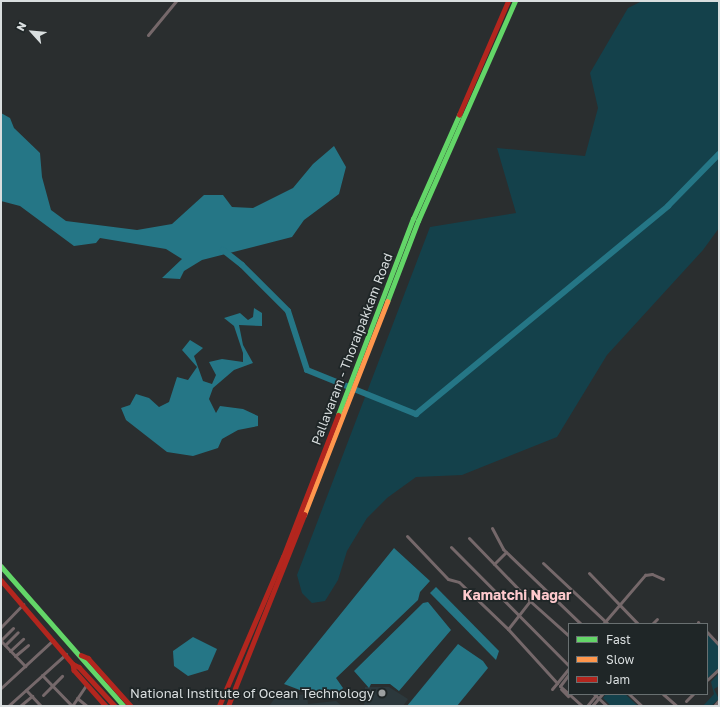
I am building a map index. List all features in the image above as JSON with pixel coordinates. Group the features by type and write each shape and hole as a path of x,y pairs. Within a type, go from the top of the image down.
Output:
{"main road":[{"name":"Pallavaram - Thoraipakkam Road","path":"228,706 266,616 325,455 343,410 352,394 401,270 415,224 413,219 444,155 508,1"},
{"name":"Pallavaram - Thoraipakkam Road","path":"463,110 515,1"},
{"name":"Pallavaram - Thoraipakkam Road","path":"343,410 347,392 403,247 415,224 439,166"},
{"path":"403,247 408,249"},
{"path":"360,359 365,361"},
{"name":"Pallavaram - Thoraipakkam Road","path":"220,704 286,558"},
{"path":"1,566 81,655 84,663 124,706"},
{"path":"1,580 73,664 91,680 115,706"},
{"path":"32,615 40,609"},
{"path":"81,655 88,658 130,706"},
{"path":"73,664 74,670 106,706"}],"street":[{"path":"148,35 176,1"},
{"path":"492,528 498,543 506,552 580,623"},
{"path":"407,536 448,579 459,582 508,629 557,683"},
{"path":"469,538 530,601 568,635"},
{"path":"451,547 568,666"},
{"path":"494,564 506,552"},
{"path":"543,563 605,623 619,603 647,574 652,574 663,579"},
{"path":"589,573 637,623"},
{"path":"508,629 530,601"},
{"path":"1,627 23,604"},
{"path":"653,623 657,619"},
{"path":"13,628 1,640 25,666"},
{"path":"5,645 18,632"},
{"path":"708,633 719,645"},
{"path":"10,651 23,638"},
{"path":"2,686 53,640"},
{"path":"15,656 28,645"},
{"path":"8,706 66,654"},
{"path":"552,689 568,668"},
{"path":"708,679 719,669"},
{"path":"42,675 72,706 86,685"},
{"path":"568,675 560,686 568,694"},
{"path":"43,695 62,676"},
{"path":"561,689 580,706"},
{"path":"26,690 41,706"},
{"path":"569,695 580,706"},
{"path":"630,695 642,706"},
{"path":"664,695 677,706"},
{"path":"686,701 692,695"},
{"path":"20,706 32,696"},
{"path":"587,706 596,696"},
{"path":"592,706 596,696"},
{"path":"596,696 607,706"},
{"path":"77,698 87,706"},
{"path":"714,706 719,700"}],"shaded area":[{"path":"642,1 719,1 719,228 703,250 607,355 557,437 462,475 416,477 387,498 367,518 347,551 338,580 325,601 312,603 302,593 297,575 430,227 516,213 497,148 585,156 598,108 590,73 628,8"},
{"path":"1,113 10,118 14,128 40,153 42,177 51,210 66,221 137,230 172,224 204,195 223,195 232,207 253,208 293,188 313,164 334,146 346,167 339,194 304,220 292,237 202,260 184,271 180,279 162,278 182,259 166,249 100,238 96,243 74,246 20,206 1,201"},
{"path":"254,308 262,313 262,326 239,325 243,345 253,363 234,370 213,388 209,399 216,413 220,406 243,409 258,416 258,426 238,430 222,439 218,448 193,456 167,452 126,420 121,408 130,405 136,394 149,398 159,407 169,402 177,377 188,380 197,367 182,350 190,340 203,348 194,356 203,381 212,384 216,375 209,362 222,359 243,362 243,353 234,326 224,318 240,313 248,320 253,317"},
{"path":"394,548 430,581 420,592 418,600 336,678 343,688 334,699 321,698 284,684"},
{"path":"436,587 499,651 496,660 430,593"},
{"path":"428,602 451,630 399,691 390,684 371,684 369,688 354,671 423,603"},
{"path":"708,634 719,646 719,668 708,678"},
{"path":"193,637 217,649 208,670 188,676 174,666 173,651"},
{"path":"458,644 483,661 488,668 457,706 407,706"},
{"path":"719,673 719,686 714,689 719,699 711,706 703,706 714,694 711,682"},
{"name":"National Institute of Ocean Technology","path":"365,687 389,687 408,699 403,706 364,706"},
{"name":"National Institute of Ocean Technology","path":"307,694 308,704 336,701 342,706 269,706 275,698"},
{"path":"605,695 626,695 638,706 611,706 603,698"}],"waterway":[{"path":"223,250 242,265 288,311 307,370 416,414 668,206 719,154"}],"traffic: fast":[{"path":"387,302 418,221 515,1"},
{"path":"338,415 413,219 459,115"},
{"path":"1,566 124,706"}],"traffic: slow":[{"path":"304,515 387,302"}],"traffic: jam":[{"path":"459,115 508,1"},
{"path":"219,706 283,557 338,415"},
{"path":"228,706 304,515"},
{"path":"1,580 73,664 79,667 115,706"},
{"path":"81,655 88,658 131,706"},
{"path":"73,664 74,670 106,706"}],"place":[{"name":"National Institute of Ocean Technology","path":"382,693"}],"district":[{"name":"Kamatchi Nagar","path":"517,595"}]}
